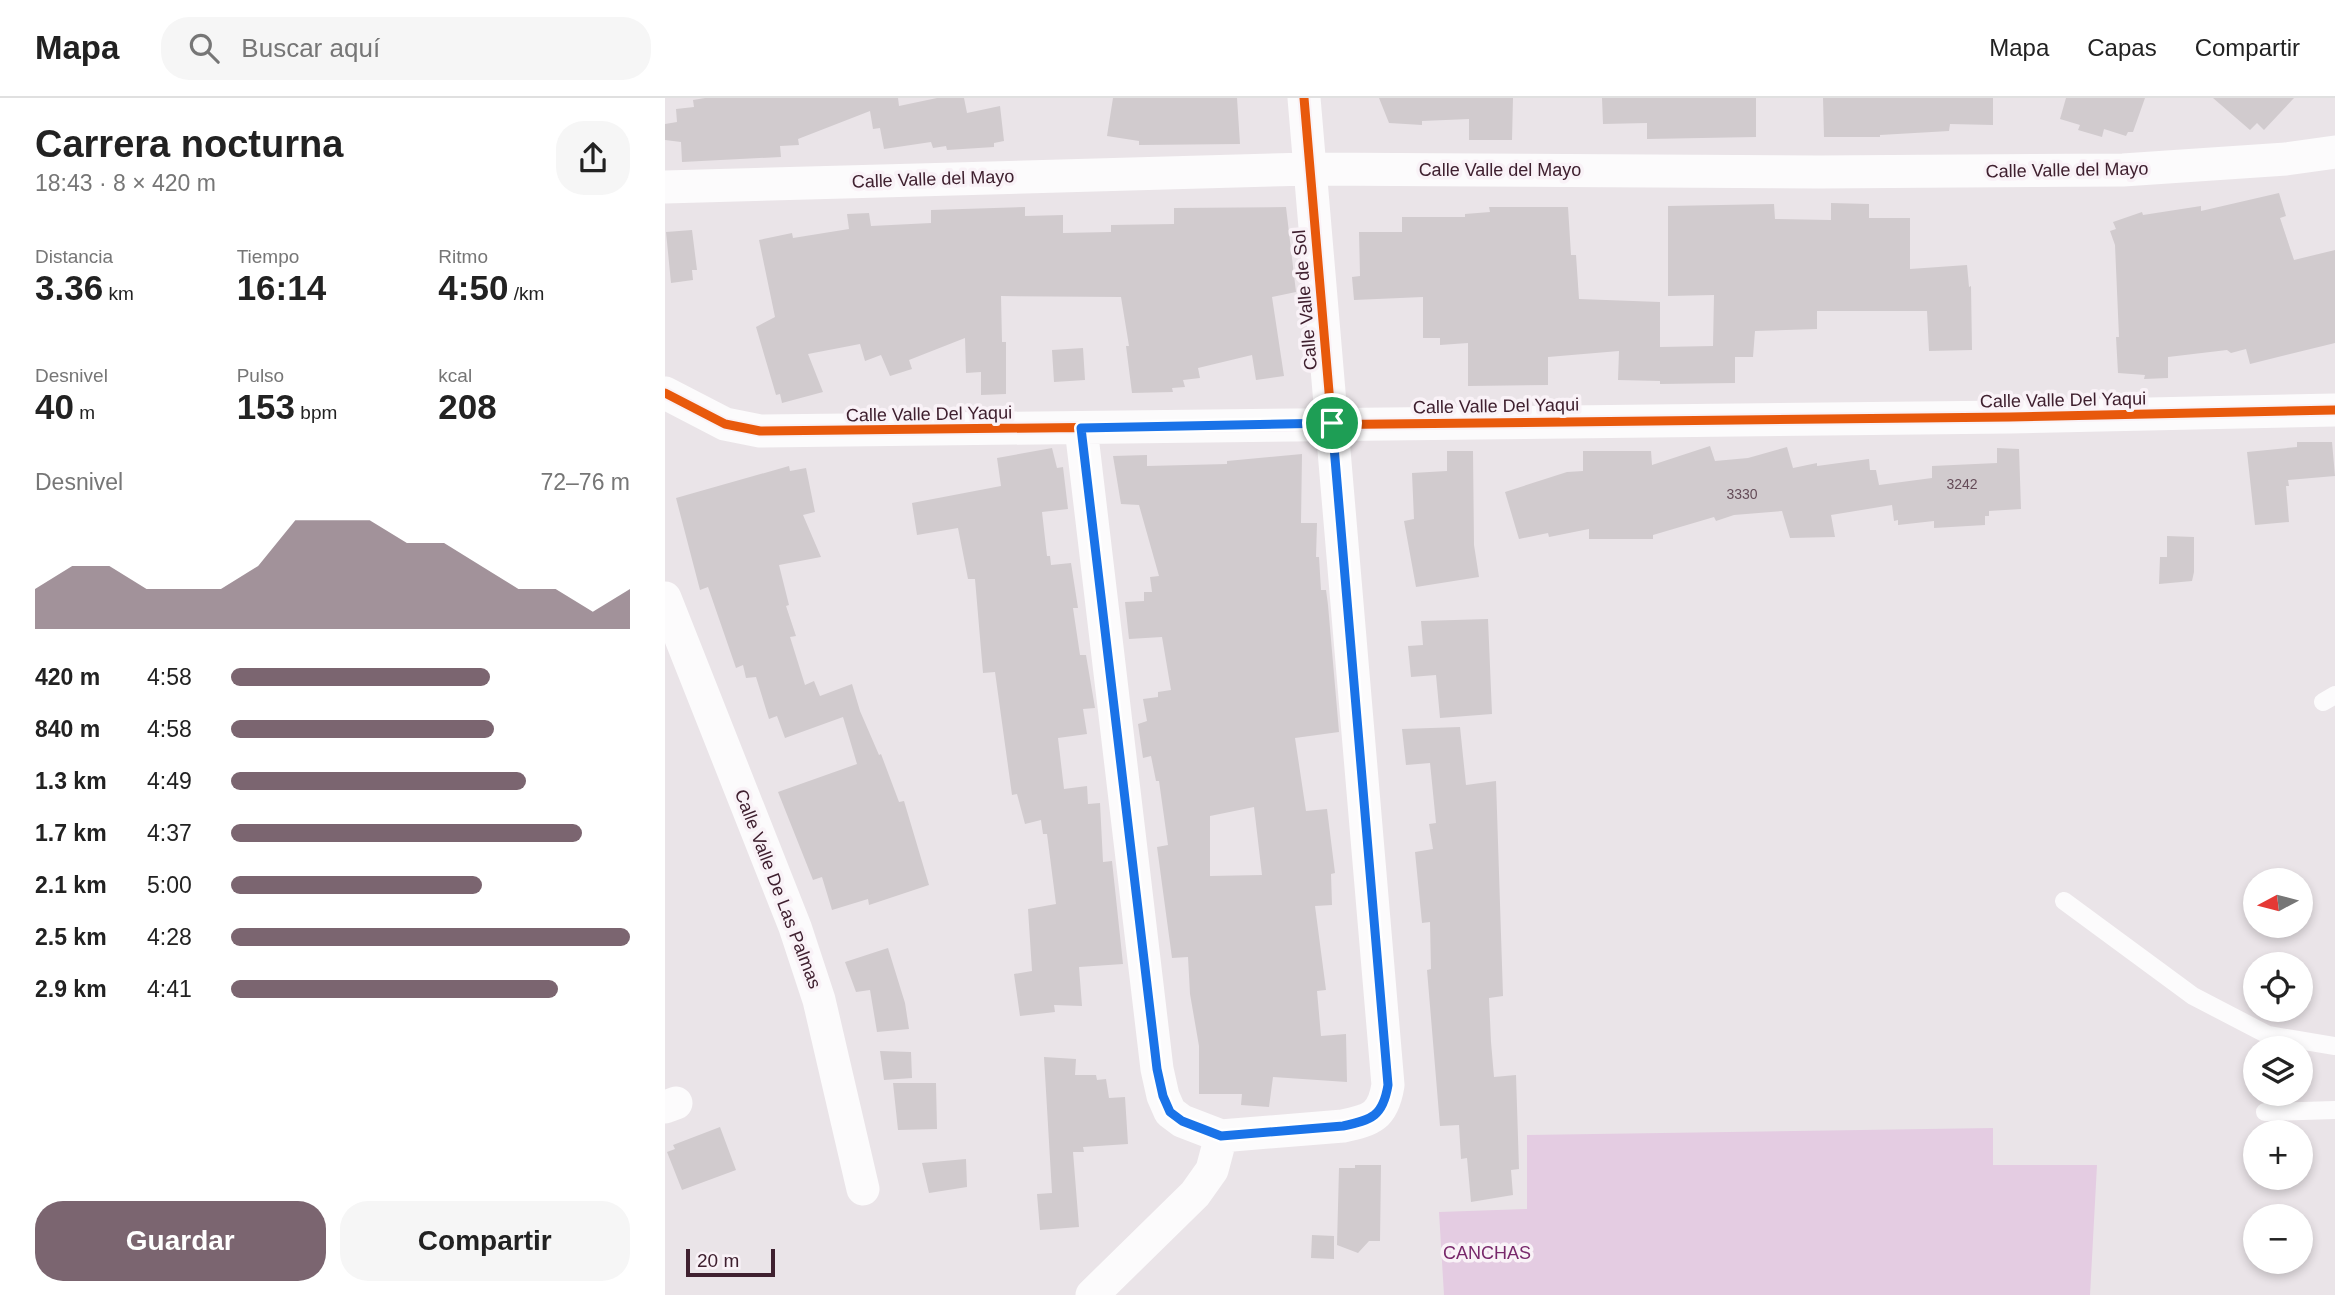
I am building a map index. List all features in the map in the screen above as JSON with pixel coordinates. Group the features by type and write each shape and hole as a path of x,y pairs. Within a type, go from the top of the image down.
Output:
{"street":[{"name":"Calle Valle de Sol","path":"1221,1136 1363,1122 1377,1115 1385,1101 1388,1085 1304,98"},
{"name":"Calle Valle del Mayo","path":"665,187 1310,169 1819,172 2123,170 2286,159 2335,152"},
{"name":"Calle Valle Del Yaqui","path":"665,393 725,425 760,431 2010,417 2335,410"},
{"path":"1081,428 1157,1069 1170,1112 1182,1121 1221,1136 1212,1170 1195,1194 1092,1295"},
{"name":"Calle Valle De Las Palmas","path":"665,598 796,927 822,1011 863,1189"}],"lane":[{"path":"2064,901 2193,996 2268,1035 2335,1046"},
{"path":"2265,1112 2335,1110"}],"green space":[{"name":"CANCHAS","path":"1993,1128 1993,1165 2097,1165 2090,1295 1444,1295 1439,1212 1527,1209 1527,1135"}],"building":[{"path":"898,98 899,106 937,98 964,98 967,113 1000,106 1004,141 994,143 994,147 947,150 946,146 933,148 931,142 884,149 880,128 873,129 870,111 798,139 799,145 780,146 781,157 682,162 681,142 665,140 665,124 677,122 676,109 694,107 693,100"},
{"path":"1113,98 1237,98 1240,144 1139,145 1139,141 1107,136"},
{"path":"1379,98 1513,98 1512,140 1469,140 1469,119 1422,121 1422,125 1389,123"},
{"path":"1602,98 1756,98 1756,137 1647,139 1647,123 1603,124"},
{"path":"1823,98 1993,98 1993,125 1950,124 1949,131 1880,137 1824,137"},
{"path":"2066,98 2145,98 2133,132 2128,132 2126,136 2104,129 2102,137 2078,130 2080,125 2060,119"},
{"path":"2213,98 2294,98 2264,130 2257,123 2250,130"},
{"path":"2279,193 2286,216 2280,218 2294,260 2335,250 2335,343 2250,364 2246,349 2231,353 2227,350 2168,357 2168,378 2144,379 2145,375 2118,373 2115,245 2110,231 2116,229 2113,222 2142,212 2143,215 2201,206 2201,211"},
{"path":"1831,203 1869,204 1869,218 1910,218 1910,269 1967,265 1969,287 1971,286 1972,350 1929,351 1927,311 1817,311 1817,329 1755,331 1753,357 1735,357 1735,383 1660,384 1660,381 1618,380 1619,351 1548,357 1548,385 1468,386 1468,343 1440,345 1440,338 1423,338 1423,297 1354,300 1352,277 1360,276 1359,232 1402,232 1402,217 1465,217 1465,214 1490,212 1489,207 1568,207 1571,255 1576,255 1579,299 1660,302 1660,347 1713,346 1714,295 1668,296 1668,206 1774,204 1775,219 1831,220"},
{"path":"1025,207 1025,216 1063,215 1063,233 1111,232 1111,225 1174,224 1174,208 1286,207 1296,292 1272,297 1284,376 1256,380 1252,355 1198,368 1200,378 1183,380 1185,387 1172,388 1173,392 1132,393 1126,346 1129,346 1121,297 1001,296 1002,342 1006,342 1006,394 981,395 981,372 966,373 965,338 909,360 912,369 890,376 881,355 865,361 860,344 808,354 823,392 782,403 780,394 776,395 756,327 775,317 759,240 792,233 793,238 849,229 847,214 869,213 871,226 931,223 931,210"},
{"path":"692,230 697,270 692,270 693,280 671,283 666,232"},
{"path":"1083,348 1085,380 1054,382 1052,350"},
{"path":"2297,442 2332,442 2335,476 2288,480 2289,486 2286,486 2289,522 2255,525 2247,452 2297,447"},
{"path":"1710,446 1715,461 1748,458 1787,447 1793,468 1817,463 1817,466 1869,459 1870,470 1876,470 1879,485 1932,478 1932,466 1997,463 1997,448 2019,449 2021,509 1989,511 1989,516 1985,516 1985,525 1934,528 1934,521 1898,525 1898,520 1894,521 1892,505 1831,515 1835,537 1790,538 1782,511 1734,515 1716,521 1714,517 1653,535 1653,539 1589,539 1589,529 1549,537 1548,533 1519,539 1505,492 1567,472 1583,471 1583,451 1651,451 1652,465"},
{"path":"1052,448 1057,468 1063,467 1068,509 1042,512 1047,556 1050,556 1051,565 1071,563 1078,608 1073,608 1080,655 1086,655 1095,708 1083,709 1087,734 1058,738 1064,789 1087,786 1088,804 1100,803 1103,862 1112,861 1123,964 1079,967 1082,1006 1054,1005 1055,1012 1020,1016 1014,974 1032,971 1028,909 1056,904 1047,834 1043,834 1041,820 1025,824 1017,794 1012,795 995,672 983,673 975,579 968,579 958,528 917,535 912,503 1001,486 997,458"},
{"path":"1447,451 1473,451 1474,545 1479,577 1416,587 1404,521 1414,519 1412,473 1447,471"},
{"path":"1302,454 1301,523 1317,523 1316,557 1319,557 1321,590 1326,590 1328,605 1339,732 1295,738 1306,811 1327,809 1335,873 1331,874 1332,905 1315,906 1326,990 1317,991 1321,1036 1346,1034 1347,1082 1273,1077 1269,1107 1241,1105 1242,1094 1199,1094 1199,1046 1190,994 1188,957 1172,958 1157,847 1168,845 1159,781 1156,781 1151,756 1143,758 1138,724 1147,721 1143,699 1158,697 1158,692 1171,690 1162,637 1129,639 1125,602 1144,601 1144,592 1152,592 1150,577 1159,576 1139,505 1121,504 1113,456 1147,455 1147,466 1227,464 1227,461","holes":["1254,807 1262,875 1210,876 1210,816"]},
{"path":"789,466 790,471 806,468 815,512 803,515 821,557 779,565 789,605 786,606 796,636 790,637 805,685 814,681 820,696 852,684 860,711 879,755 881,754 899,802 904,801 929,885 869,905 868,899 832,910 822,877 813,880 778,792 857,764 843,717 785,738 777,716 769,719 756,677 746,678 743,665 736,668 708,587 700,590 676,498"},
{"path":"2167,536 2194,537 2192,581 2159,584 2160,557 2167,557"},
{"path":"1488,619 1492,714 1440,718 1436,675 1411,677 1408,646 1423,645 1421,621"},
{"path":"1460,727 1466,785 1496,781 1503,996 1489,998 1491,1042 1494,1077 1516,1075 1519,1169 1511,1170 1513,1195 1471,1202 1467,1158 1461,1159 1459,1125 1440,1126 1427,970 1431,969 1430,922 1422,923 1415,852 1433,849 1429,824 1436,823 1430,763 1406,765 1402,729"},
{"path":"888,948 905,1003 909,1029 877,1032 870,990 856,992 845,962"},
{"path":"880,1051 911,1052 912,1078 884,1080"},
{"path":"1044,1057 1076,1059 1075,1075 1096,1075 1097,1080 1106,1079 1109,1098 1125,1097 1128,1144 1083,1147 1084,1152 1073,1152 1079,1227 1040,1230 1037,1194 1052,1193"},
{"path":"893,1083 936,1083 937,1129 898,1130"},
{"path":"720,1127 736,1170 682,1190 667,1152 675,1149 673,1145"},
{"path":"966,1159 967,1187 929,1193 922,1163"},
{"path":"1355,1165 1381,1165 1380,1241 1369,1241 1358,1253 1337,1245 1339,1168 1355,1168"},
{"path":"1312,1235 1334,1236 1334,1259 1311,1258"}],"cycle path":[{"path":"1081,428 1157,1069 1163,1096 1170,1112 1182,1121 1221,1136 1343,1126 1369,1119 1383,1104 1388,1085 1304,98"},
{"path":"665,393 725,424 760,431 2010,417 2335,410"}],"route":[{"path":"1332,423 1388,1085 1385,1101 1377,1115 1363,1122 1221,1136 1182,1121 1170,1112 1157,1069 1081,428 1332,423"}]}
